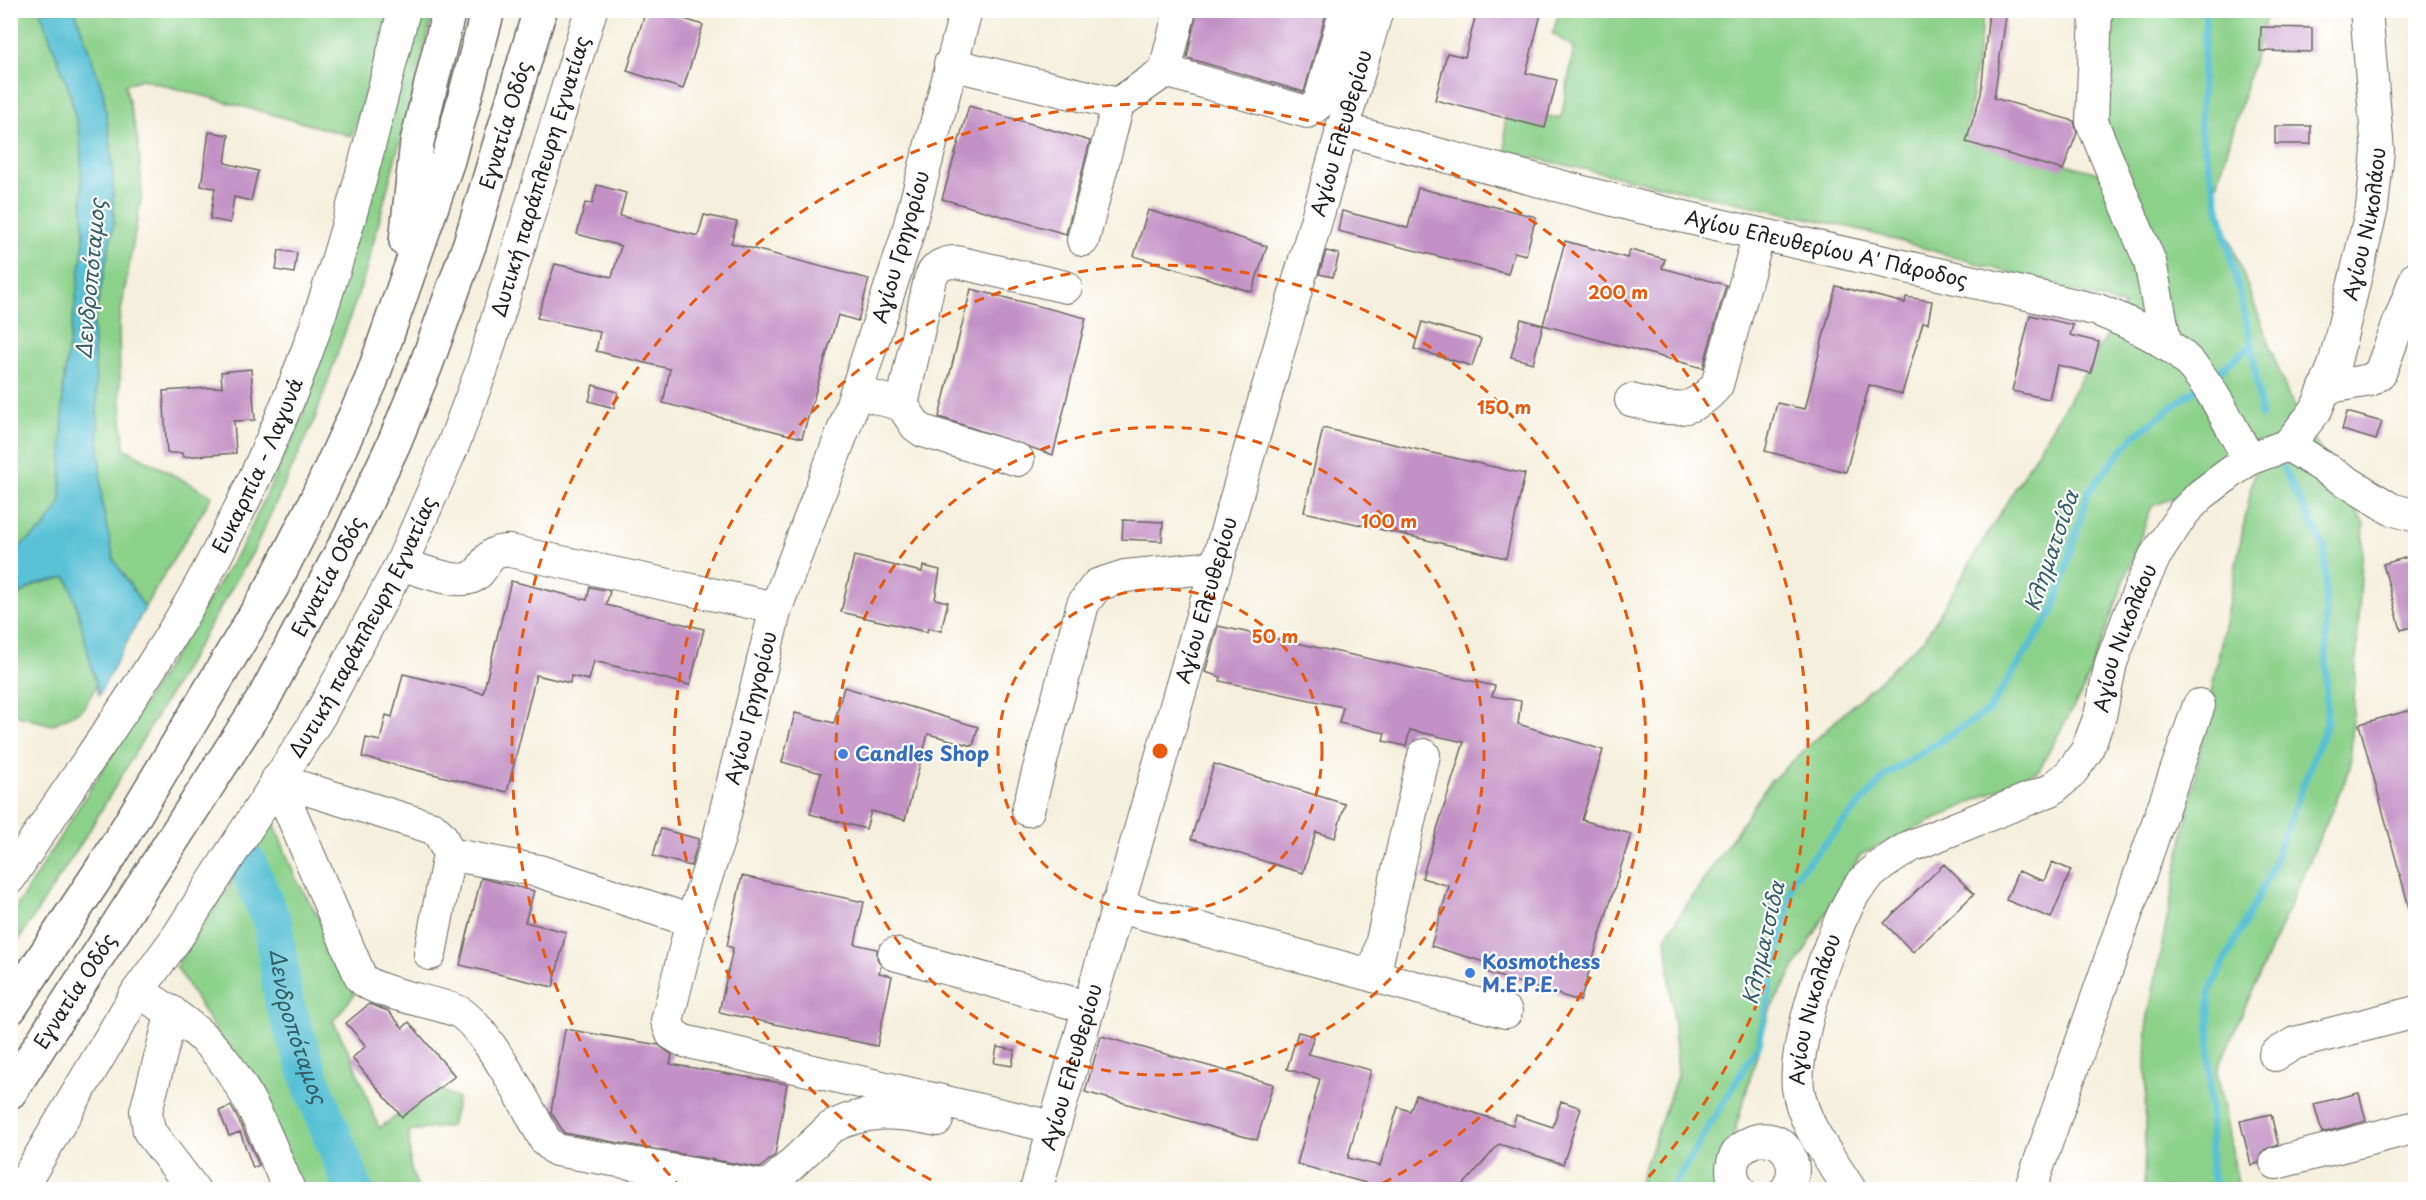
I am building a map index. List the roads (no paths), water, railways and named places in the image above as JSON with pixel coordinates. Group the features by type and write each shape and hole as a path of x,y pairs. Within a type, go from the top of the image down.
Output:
{"highway":[{"path":"399,299 417,142 449,10"},
{"path":"10,1008 111,855 272,587 313,507 371,381 448,160 488,10"},
{"name":"Εγνατία Οδός","path":"10,1092 264,698 353,531 398,433 466,254 540,10"}],"street":[{"name":"Ευκαρπία - Λαγυνά","path":"16,862 159,656 208,570 254,479 275,432 324,302 370,143 404,10"},
{"name":"Δυτική παράπλευρη Εγνατίας","path":"20,1190 138,991 178,936 276,780 320,715 401,564 452,448 482,369 591,10"},
{"name":"Αγίου Γρηγορίου","path":"966,10 906,239 856,392 776,608 719,838 667,1014 668,1028 678,1039 1053,1126"},
{"path":"1083,240 1118,104 1165,71 1180,10"},
{"path":"1165,71 1306,111 1317,105 1320,100 1346,10"},
{"name":"Αγίου Ελευθερίου","path":"1036,1190 1087,1006 1377,10"},
{"path":"2096,10 2092,122 2150,262 2166,345"},
{"name":"Αγίου Νικολάου","path":"1850,1190 1816,1137 1798,1089 1798,1066 1829,942 1856,891 1891,858 1911,846 2051,790 2070,774 2094,735 2111,663 2155,556 2184,512 2202,494 2249,459 2288,445 2316,410 2334,366 2372,208 2378,151 2366,10"},
{"path":"950,64 1118,104"},
{"name":"Αγίου Ελευθερίου Α' Πάροδος","path":"1341,129 1644,208 2073,302 2145,330 2181,355 2205,382 2249,459"},
{"path":"1631,400 1662,408 1687,408 1699,403 1717,386 1759,234"},
{"path":"902,405 930,279 937,267 957,262 1066,287"},
{"path":"2325,388 2378,376 2414,284"},
{"path":"856,392 902,405 916,426 923,431 1018,460"},
{"path":"2288,445 2391,509 2415,516"},
{"path":"401,564 463,579 476,574 490,556 510,551 776,608"},
{"path":"1028,810 1083,604 1097,585 1125,576 1216,567"},
{"path":"2030,1190 2199,705"},
{"path":"1374,976 1425,755"},
{"path":"276,780 433,828 441,836 449,854 430,954"},
{"path":"276,780 361,978 373,987 417,998 465,1015 490,1045 546,1140 556,1150 761,1186 772,1183 830,1128 860,1116 880,1113 912,1114 999,1133 1053,1126"},
{"path":"449,854 538,871 693,921"},
{"path":"1116,906 1506,1012"},
{"path":"894,954 1087,1006"},
{"path":"138,991 172,1012 213,1049 231,1073 263,1128 289,1190"},
{"path":"172,1012 146,1111 149,1131 194,1190"},
{"path":"2275,1055 2295,1043 2415,1012"},
{"path":"2276,1163 2415,1127"},
{"path":"1791,1156 1816,1137"},
{"path":"1739,1190 1731,1172 1733,1162 1745,1144 1765,1139 1784,1148 1791,1156 1793,1175 1786,1190"}],"water":[{"path":"40,11 75,11 103,91 112,155 114,223 93,327 102,504 114,560 145,608 99,695 77,606 67,577 36,584 11,600 11,553 44,528 61,502 63,386 84,241 80,136 69,90"}],"waterway":[{"name":"Κληματσίδα","path":"2206,10 2200,129 2252,345 2211,377"},
{"path":"2252,345 2261,415"},
{"name":"Κληματσίδα","path":"1671,1190 1759,1043 1793,879 1886,775 1988,711 2054,609 2088,492 2133,437 2198,387"},
{"name":"Κληματσίδα","path":"2216,1190 2211,1170 2209,992 2267,879 2327,723 2325,549 2283,468"},
{"name":"Δενδροπόταμος","path":"247,863 273,924 284,1002 313,1087 354,1190"}],"place":[{"name":"Candles Shop","path":"843,754"},
{"name":"Kosmothess M.E.P.E.","path":"1470,973"}]}
